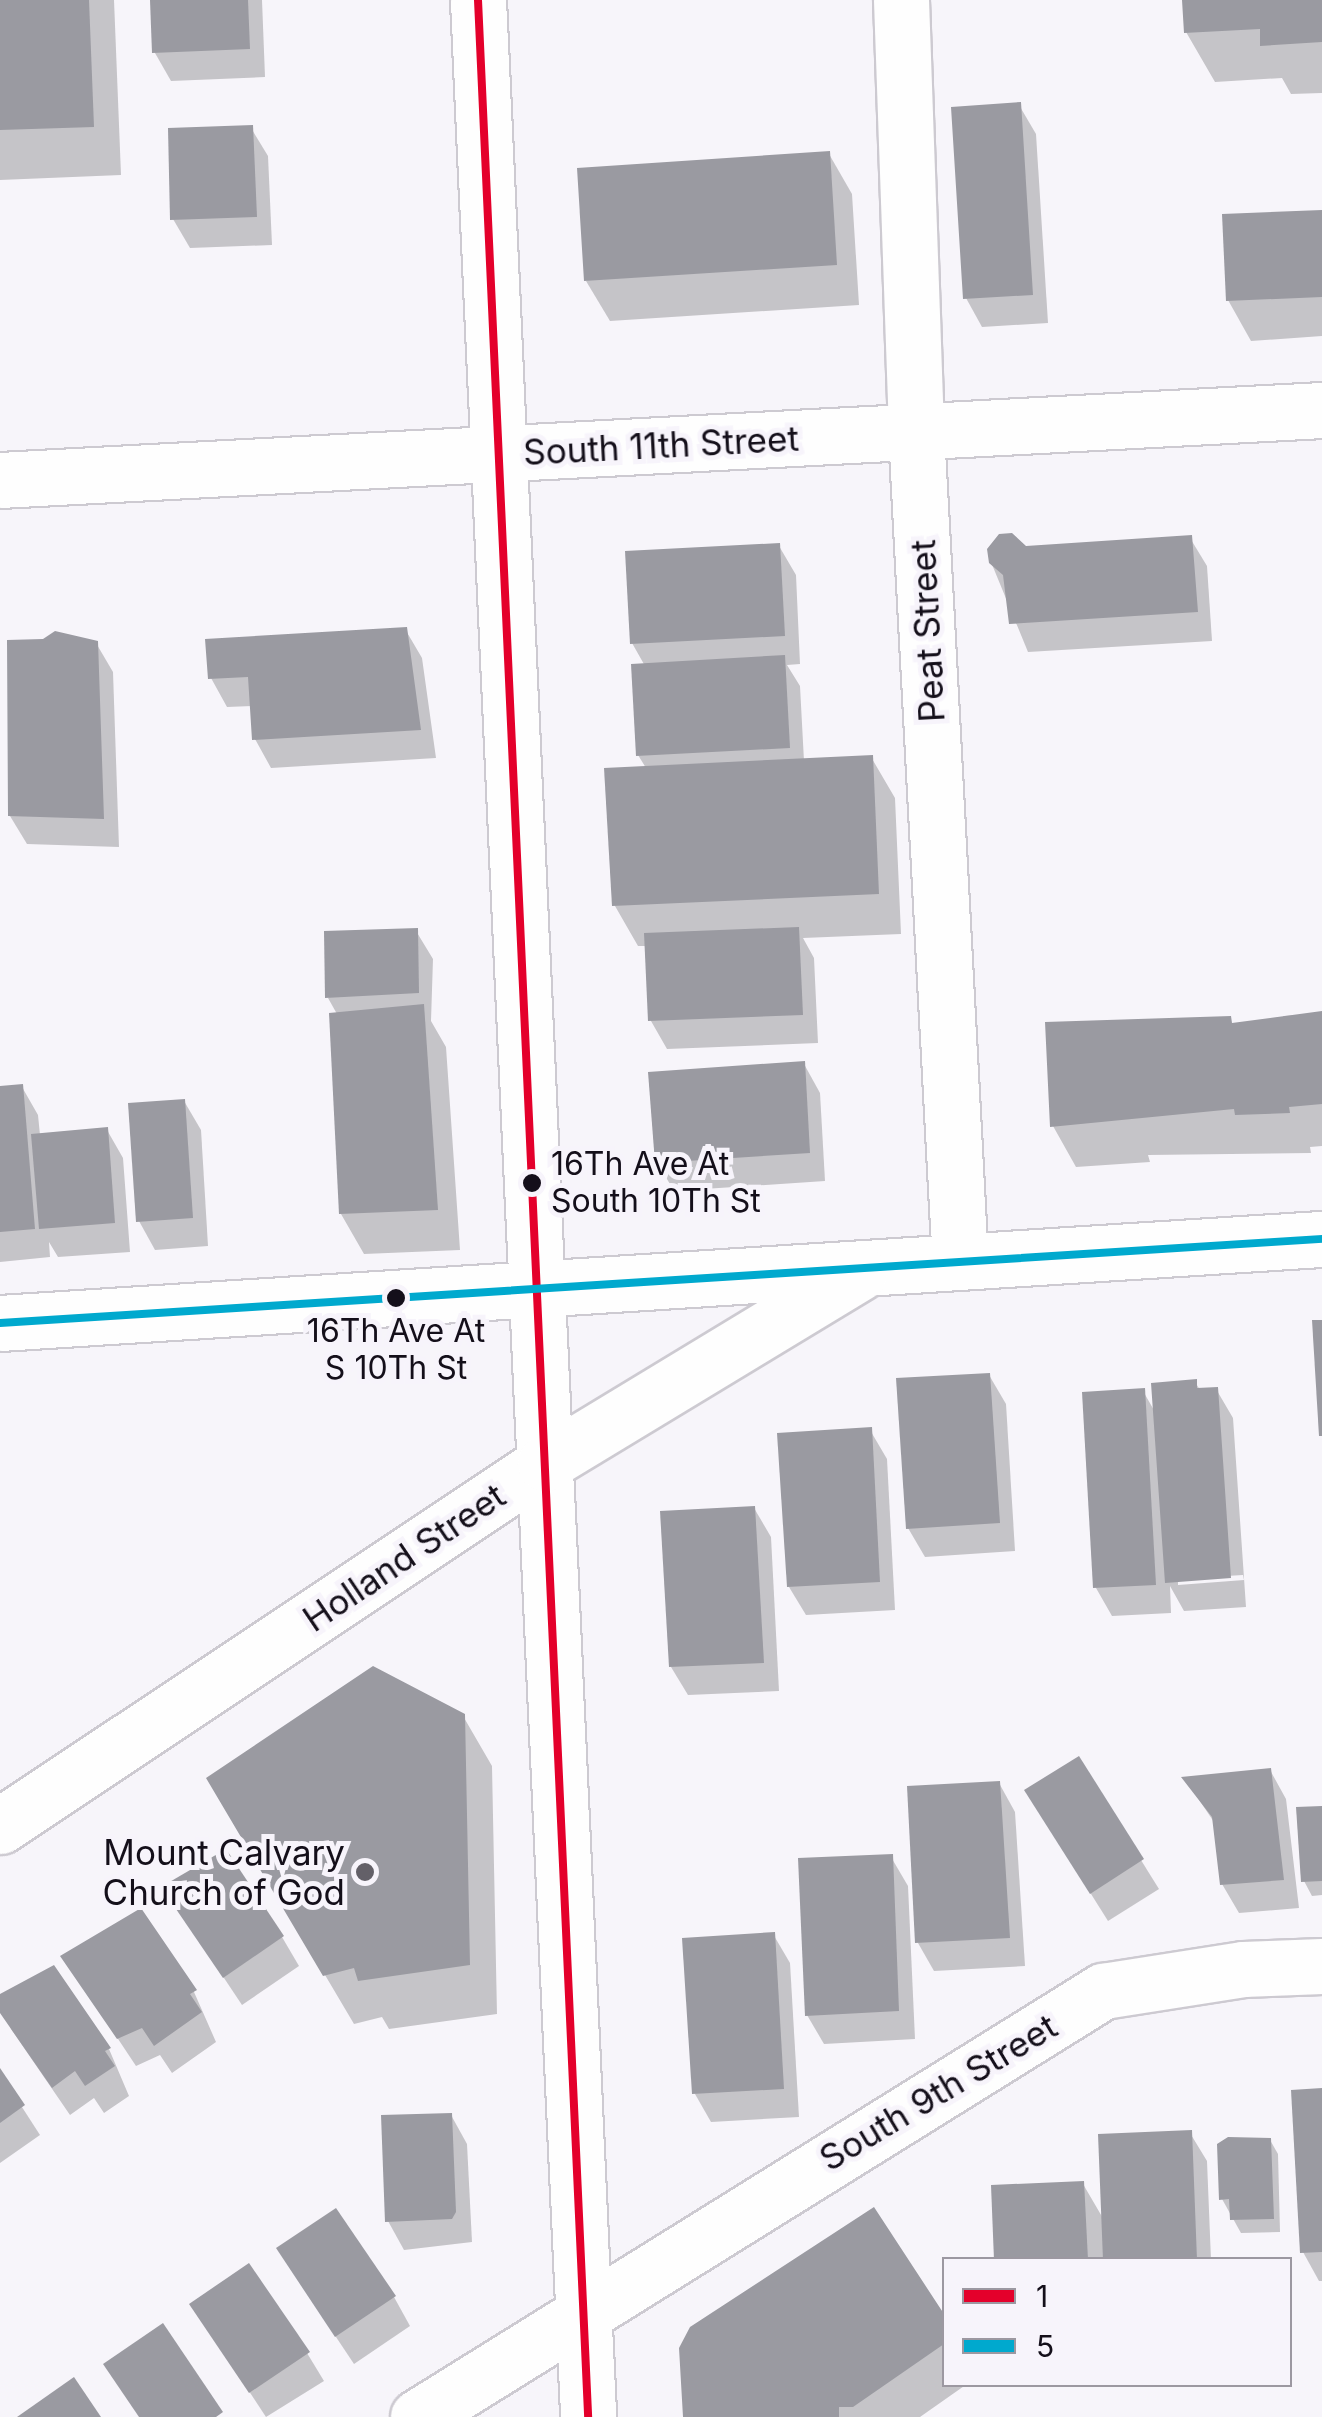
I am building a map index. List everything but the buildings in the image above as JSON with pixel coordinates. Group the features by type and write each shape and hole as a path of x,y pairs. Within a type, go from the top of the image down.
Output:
{"street":[{"path":"478,0 588,2417"},
{"name":"Peat Street","path":"902,0 916,432 960,1262"},
{"name":"South 11th Street","path":"0,480 1322,410"},
{"path":"0,1323 1322,1239"},
{"name":"Holland Street","path":"0,1826 545,1463 867,1268"},
{"name":"South 9th Street","path":"418,2417 584,2309 1102,1992 1243,1969 1322,1966"}],"transit line":[{"name":"1","path":"478,0 588,2417"},
{"name":"5","path":"0,1323 1322,1239"}],"place":[{"name":"16Th Ave At South 10Th St","path":"532,1183"},
{"name":"16Th Ave At S 10Th St","path":"396,1298"},
{"name":"Mount Calvary Church of God","path":"365,1872"}]}
